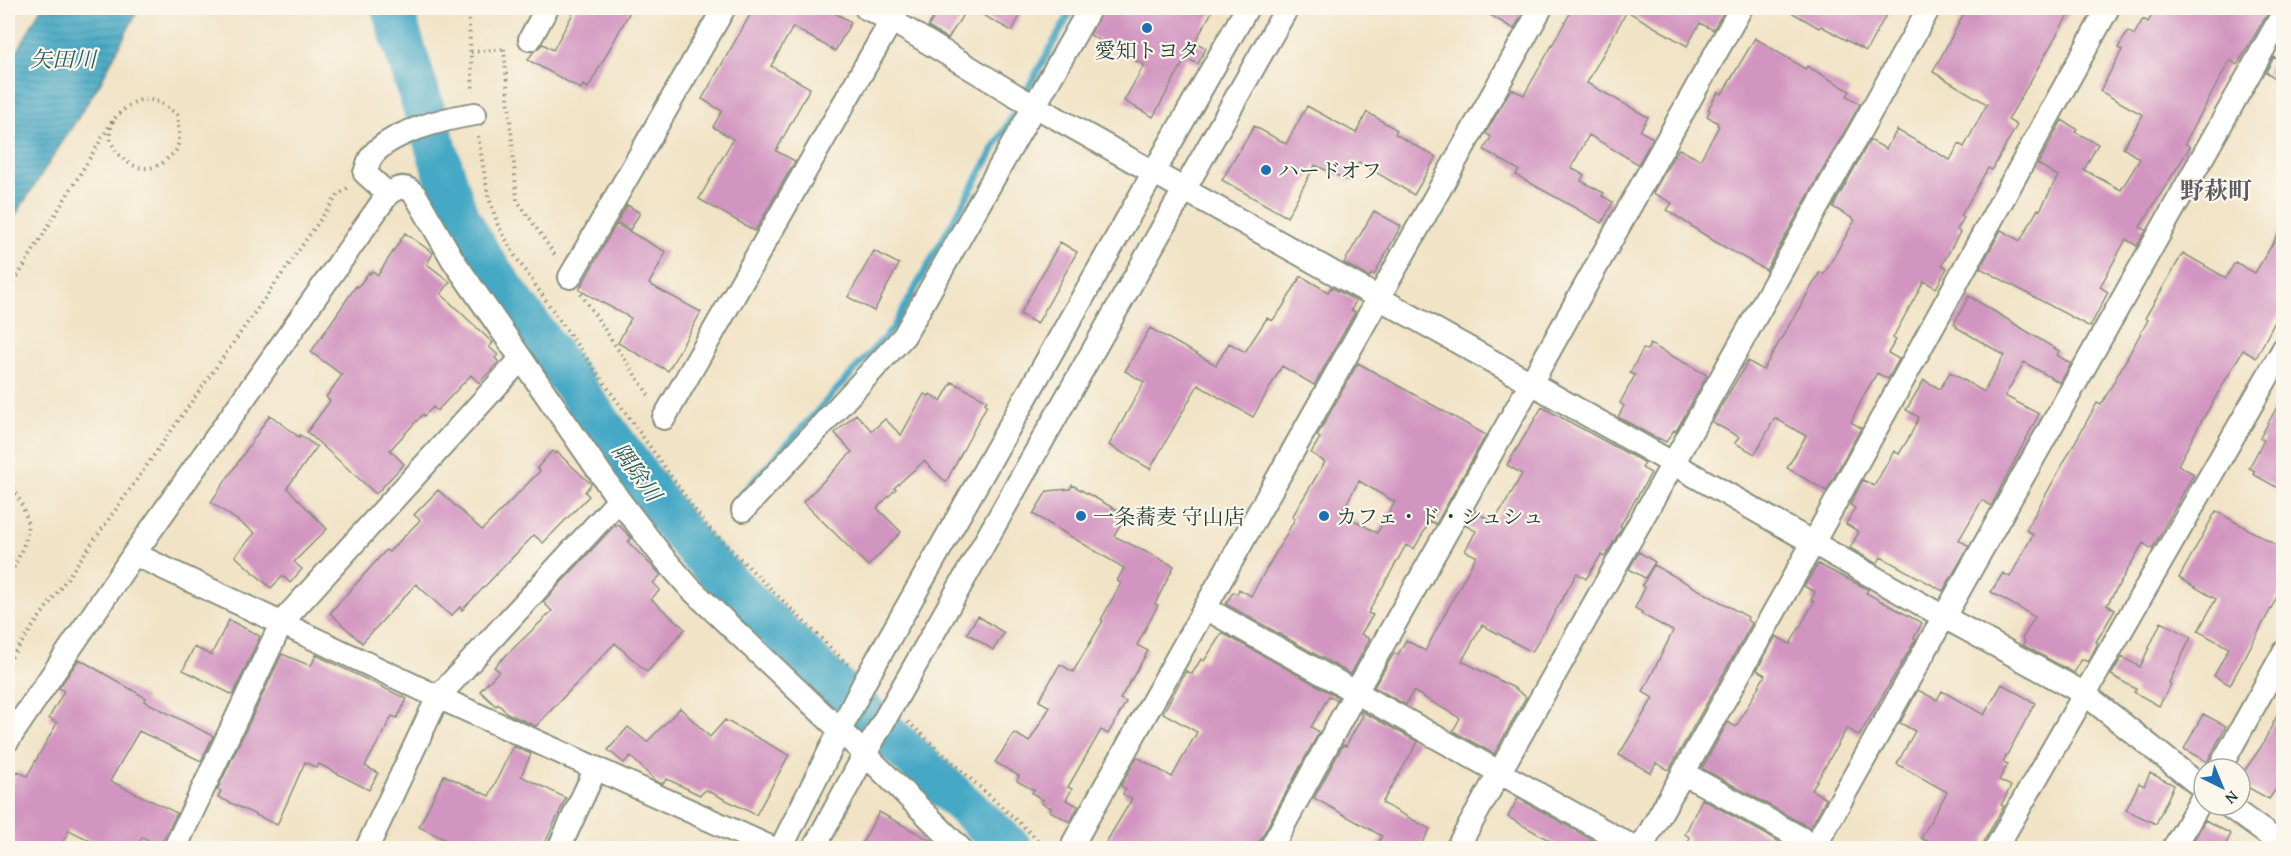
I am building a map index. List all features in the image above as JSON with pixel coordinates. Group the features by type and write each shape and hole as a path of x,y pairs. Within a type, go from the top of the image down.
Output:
{"street":[{"path":"530,39 547,8"},
{"path":"570,277 724,8"},
{"path":"866,8 895,14 1028,102 2085,694 2192,779"},
{"path":"742,510 904,336 1028,102 1090,8"},
{"path":"781,849 840,731 858,675 1154,172 1247,8"},
{"path":"814,849 1287,8"},
{"path":"1074,842 1541,8"},
{"path":"1271,849 1356,692 1532,383 1741,8"},
{"path":"1457,849 1929,8"},
{"path":"1641,849 1813,543 2108,8"},
{"path":"1683,773 1814,847 2283,12"},
{"path":"664,418 895,14"},
{"path":"388,194 365,173 370,158 403,134 469,115"},
{"path":"8,740 134,554 388,194 396,188 403,187 416,196 453,260 619,500 662,556 690,588 866,754 960,849"},
{"path":"1996,849 2283,351"},
{"path":"175,849 282,622 521,359"},
{"path":"367,849 438,697 619,500"},
{"path":"134,554 438,697 772,849"},
{"path":"1205,608 1635,849"},
{"path":"2225,757 2283,652"},
{"path":"558,849 596,768"},
{"path":"2174,849 2192,817"},
{"path":"2243,817 2283,846"}],"path":[{"path":"8,15 12,8"},
{"path":"468,8 471,52 469,115 488,195 498,225 515,256 705,524 858,675"},
{"path":"471,52 504,49 517,200 664,418"},
{"path":"8,291 113,120 128,104 146,99 162,102 177,115 179,134 177,149 162,164 148,169 130,163 118,155 110,136 113,120"},
{"path":"8,662 338,196 365,173"},
{"path":"8,477 28,521 28,538 8,579"},
{"path":"892,707 1047,849"}],"water":[{"name":"矢田川","path":"41,8 139,8 100,83 8,227 8,69"}],"building":[{"path":"576,8 632,8 588,88 583,85 581,89 528,60 533,52 543,44 553,50"},
{"path":"754,8 826,8 851,22 835,51 793,27 771,66 810,88 776,151 795,161 755,231 699,199 733,139 713,127 722,111 702,99"},
{"path":"939,8 967,8 948,39 928,27"},
{"path":"970,8 1024,8 1012,31"},
{"path":"1103,8 1214,8 1195,42 1206,48 1198,64 1186,58 1153,117 1124,101 1144,65 1090,35"},
{"path":"1478,8 1516,8 1523,12 1514,29"},
{"path":"1573,8 1726,8 1713,30 1700,23 1687,46 1627,11 1587,83 1648,117 1640,131 1653,138 1638,164 1589,135 1571,168 1584,175 1581,181 1604,193 1602,196 1613,202 1602,223 1516,175 1519,170 1484,150 1491,137 1486,133 1511,89 1524,95"},
{"path":"1784,8 1890,8 1866,51"},
{"path":"1967,8 2072,8 2008,120 2017,125 1992,170 1988,168 1961,216 1964,218 1957,230 1960,232 1942,265 1947,268 1936,288 1924,281 1897,330 1893,338 1896,340 1888,353 1899,359 1888,379 1877,373 1864,395 1851,422 1861,428 1826,491 1787,468 1806,436 1775,418 1755,454 1735,443 1739,437 1712,422 1748,361 1763,370 1820,272 1824,274 1855,220 1833,207 1870,140 1886,149 1897,130 1950,160 1959,144 1964,147 1987,104 1933,72"},
{"path":"2156,8 2271,8 2237,65 2230,60 2185,143 2190,147 2140,227 2146,230 2137,246 2126,239 2100,287 2108,292 2090,327 1980,268 2001,230 2020,241 2038,209 2040,210 2058,176 2038,164 2062,120 2077,129 2075,132 2098,144 2084,170 2121,190 2140,159 2123,148 2143,115 2100,91 2122,50 2118,48 2128,31 2134,35 2143,19 2148,22"},
{"path":"1755,38 1805,69 1807,66 1850,91 1847,96 1860,104 1766,270 1714,241 1667,210 1672,203 1653,193 1679,149 1700,160 1719,126 1707,116 1710,110 1708,109 1718,92 1722,94"},
{"path":"2274,57 2283,62 2283,83 2266,72"},
{"path":"1307,106 1356,133 1367,112 1397,130 1395,134 1436,157 1414,195 1359,162 1349,181 1315,165 1287,217 1222,180 1254,126 1286,144"},
{"path":"627,205 640,213 630,230 617,222"},
{"path":"1374,211 1401,226 1374,275 1369,277 1344,263"},
{"path":"616,224 666,252 649,284 701,312 668,371 618,343 631,318 579,290"},
{"path":"2283,226 2283,306 2256,358 2243,350 2201,422 2178,465 2194,474 2152,549 2143,543 2107,605 2115,610 2096,642 2098,643 2088,662 2082,659 2074,673 2023,645 2025,641 2022,639 2035,617 1991,592 2003,573 2010,577 2033,534 2026,530 2097,403 2101,405 2148,320 2145,318 2183,253 2226,278 2235,262 2255,273"},
{"path":"405,233 433,253 427,264 450,282 441,294 493,343 489,347 498,355 495,358 499,362 479,383 471,375 437,411 433,407 424,416 423,414 390,450 404,464 376,494 307,432 330,401 326,397 342,375 311,352 356,286 358,287 369,272 370,274 372,271 378,275"},
{"path":"1060,242 1077,252 1037,324 1020,314"},
{"path":"874,251 899,264 874,311 848,297"},
{"path":"1301,276 1328,292 1331,287 1356,301 1351,310 1355,312 1314,385 1282,366 1253,417 1198,385 1150,469 1109,445 1144,382 1125,371 1150,328 1216,365 1229,343 1245,352 1267,318 1272,321 1282,308"},
{"path":"1969,296 2059,351 2057,355 2071,364 2060,383 2024,362 2005,396 2039,414 1991,506 1982,500 1959,540 1969,546 1943,591 1881,557 1877,564 1850,548 1859,532 1846,524 1855,508 1850,505 1863,480 1874,486 1894,451 1899,454 1910,436 1919,417 1906,410 1924,380 1940,389 1950,372 1984,392 2004,355 1954,324"},
{"path":"1650,344 1707,375 1676,431 1674,430 1666,442 1618,417 1624,406 1620,403 1635,375 1630,373 1643,349 1647,350"},
{"path":"1358,363 1486,435 1436,524 1430,521 1414,549 1406,545 1368,613 1373,615 1361,634 1370,639 1351,674 1226,604 1233,592 1237,594 1239,589 1251,596 1295,519 1292,517 1325,462 1311,453 1320,438 1317,436","holes":["1359,481 1395,502 1377,533 1341,513"]},
{"path":"952,382 987,400 985,403 987,405 946,482 924,461 894,488 896,489 877,508 901,532 868,566 803,502 852,452 835,433 856,414 872,431 885,419 901,435 924,394 929,396 930,394 941,401"},
{"path":"2283,396 2283,491 2253,474 2255,471 2249,468 2264,440 2260,438"},
{"path":"1542,407 1645,463 1642,468 1651,473 1606,555 1604,557 1601,555 1586,579 1577,573 1532,652 1482,625 1462,661 1514,688 1526,697 1494,754 1453,731 1460,718 1413,691 1406,705 1374,687 1394,653 1398,655 1406,640 1425,651 1476,556 1465,551 1476,531 1466,526 1474,511 1493,522 1505,504 1522,474 1507,465"},
{"path":"270,415 299,437 300,435 317,447 287,488 327,529 294,562 302,569 290,583 283,576 271,588 235,556 255,533 211,502"},
{"path":"552,451 555,454 557,452 591,484 585,492 589,496 543,543 534,535 462,610 460,607 451,616 416,584 362,643 330,613 386,550 389,552 420,520 414,515 438,490 482,530 540,471 537,468"},
{"path":"1072,485 1126,515 1114,536 1174,566 1155,604 1158,605 1137,645 1148,651 1120,699 1126,702 1108,734 1101,730 1068,787 1072,789 1066,800 1078,806 1070,822 1041,803 1043,800 1032,793 1034,790 1017,781 1019,776 995,762 1015,733 1029,742 1050,707 1039,701 1060,664 1073,672 1103,621 1101,620 1121,583 1117,581 1124,568 1033,514 1047,491 1070,489"},
{"path":"2216,511 2283,549 2283,586 2230,685 2214,676 2229,648 2198,631 2216,599 2179,578"},
{"path":"618,524 631,538 628,542 661,575 653,583 660,590 651,599 685,629 647,672 615,643 536,726 507,713 480,691 499,671 494,667 552,611 543,602"},
{"path":"1639,552 1655,562 1645,578 1629,569"},
{"path":"1818,564 1865,588 1868,590 1866,593 1922,623 1914,638 1916,639 1859,736 1847,728 1812,790 1826,799 1810,828 1702,768 1728,722 1736,727 1765,675 1757,670 1776,636 1790,644 1814,602 1811,600 1815,592 1804,586"},
{"path":"1654,565 1748,617 1747,620 1752,623 1669,770 1656,763 1651,773 1619,755 1653,698 1643,692 1673,631 1641,614 1642,612 1635,608 1645,588 1642,586"},
{"path":"978,616 1004,633 993,650 967,633"},
{"path":"229,620 260,636 233,695 183,670 194,647 211,655"},
{"path":"2161,622 2191,637 2159,706 2134,692 2136,689 2111,675 2122,657 2140,667"},
{"path":"1222,633 1338,697 1336,700 1329,696 1311,727 1319,732 1259,842 1258,849 1102,849 1132,799 1123,794 1126,789 1121,786 1137,757 1172,777 1197,732 1163,713 1186,671 1192,674 1201,659 1204,661"},
{"path":"282,654 311,666 316,655 407,699 397,718 392,716 365,766 378,773 369,790 319,764 317,768 305,762 277,825 218,797 221,791 217,790"},
{"path":"79,659 146,698 144,701 213,736 201,761 139,731 110,781 177,813 160,846 142,837 136,849 107,849 69,830 59,849 22,849 8,840 8,789 18,771 27,776 57,723 49,718 64,691 59,688"},
{"path":"2002,684 2035,703 2003,762 2008,764 1999,780 2011,786 2001,805 2004,806 1984,841 1983,849 1923,849 1928,842 1921,838 1947,792 1897,764 1915,731 1900,723 1918,690 1937,700 1942,691 1984,715"},
{"path":"2283,704 2283,779 2269,799 2252,790 2252,760"},
{"path":"680,708 710,737 725,720 789,755 756,815 706,790 700,795 667,779 662,784 630,756 624,763 608,750 628,727 647,742"},
{"path":"1361,711 1418,742 1382,803 1430,829 1419,849 1375,849 1382,836 1314,798 1343,745 1346,746 1363,715"},
{"path":"2203,714 2226,726 2210,757 2198,757 2184,749"},
{"path":"513,746 531,754 521,776 566,798 542,849 464,849 419,827 444,775 489,796"},
{"path":"2150,773 2174,785 2156,824 2126,810 2139,783 2144,786"},
{"path":"1518,798 1608,849 1564,849 1508,817"},
{"path":"1702,799 1792,849 1684,849 1690,838 1685,834"},
{"path":"879,812 937,844 941,849 859,849"},
{"path":"2205,820 2231,834 2223,849 2189,849"}],"waterway":[{"name":"隅除川","path":"392,8 457,214 484,261 671,520 698,552 822,674 1011,848"},
{"path":"739,497 893,328 1073,8"}],"place":[{"name":"愛知トヨタ","path":"1147,28"},
{"name":"ハードオフ","path":"1266,170"},
{"name":"一条蕎麦 守山店","path":"1081,516"},
{"name":"カフェ・ド・シュシュ","path":"1324,516"}],"district":[{"name":"野萩町","path":"2216,190"}]}
